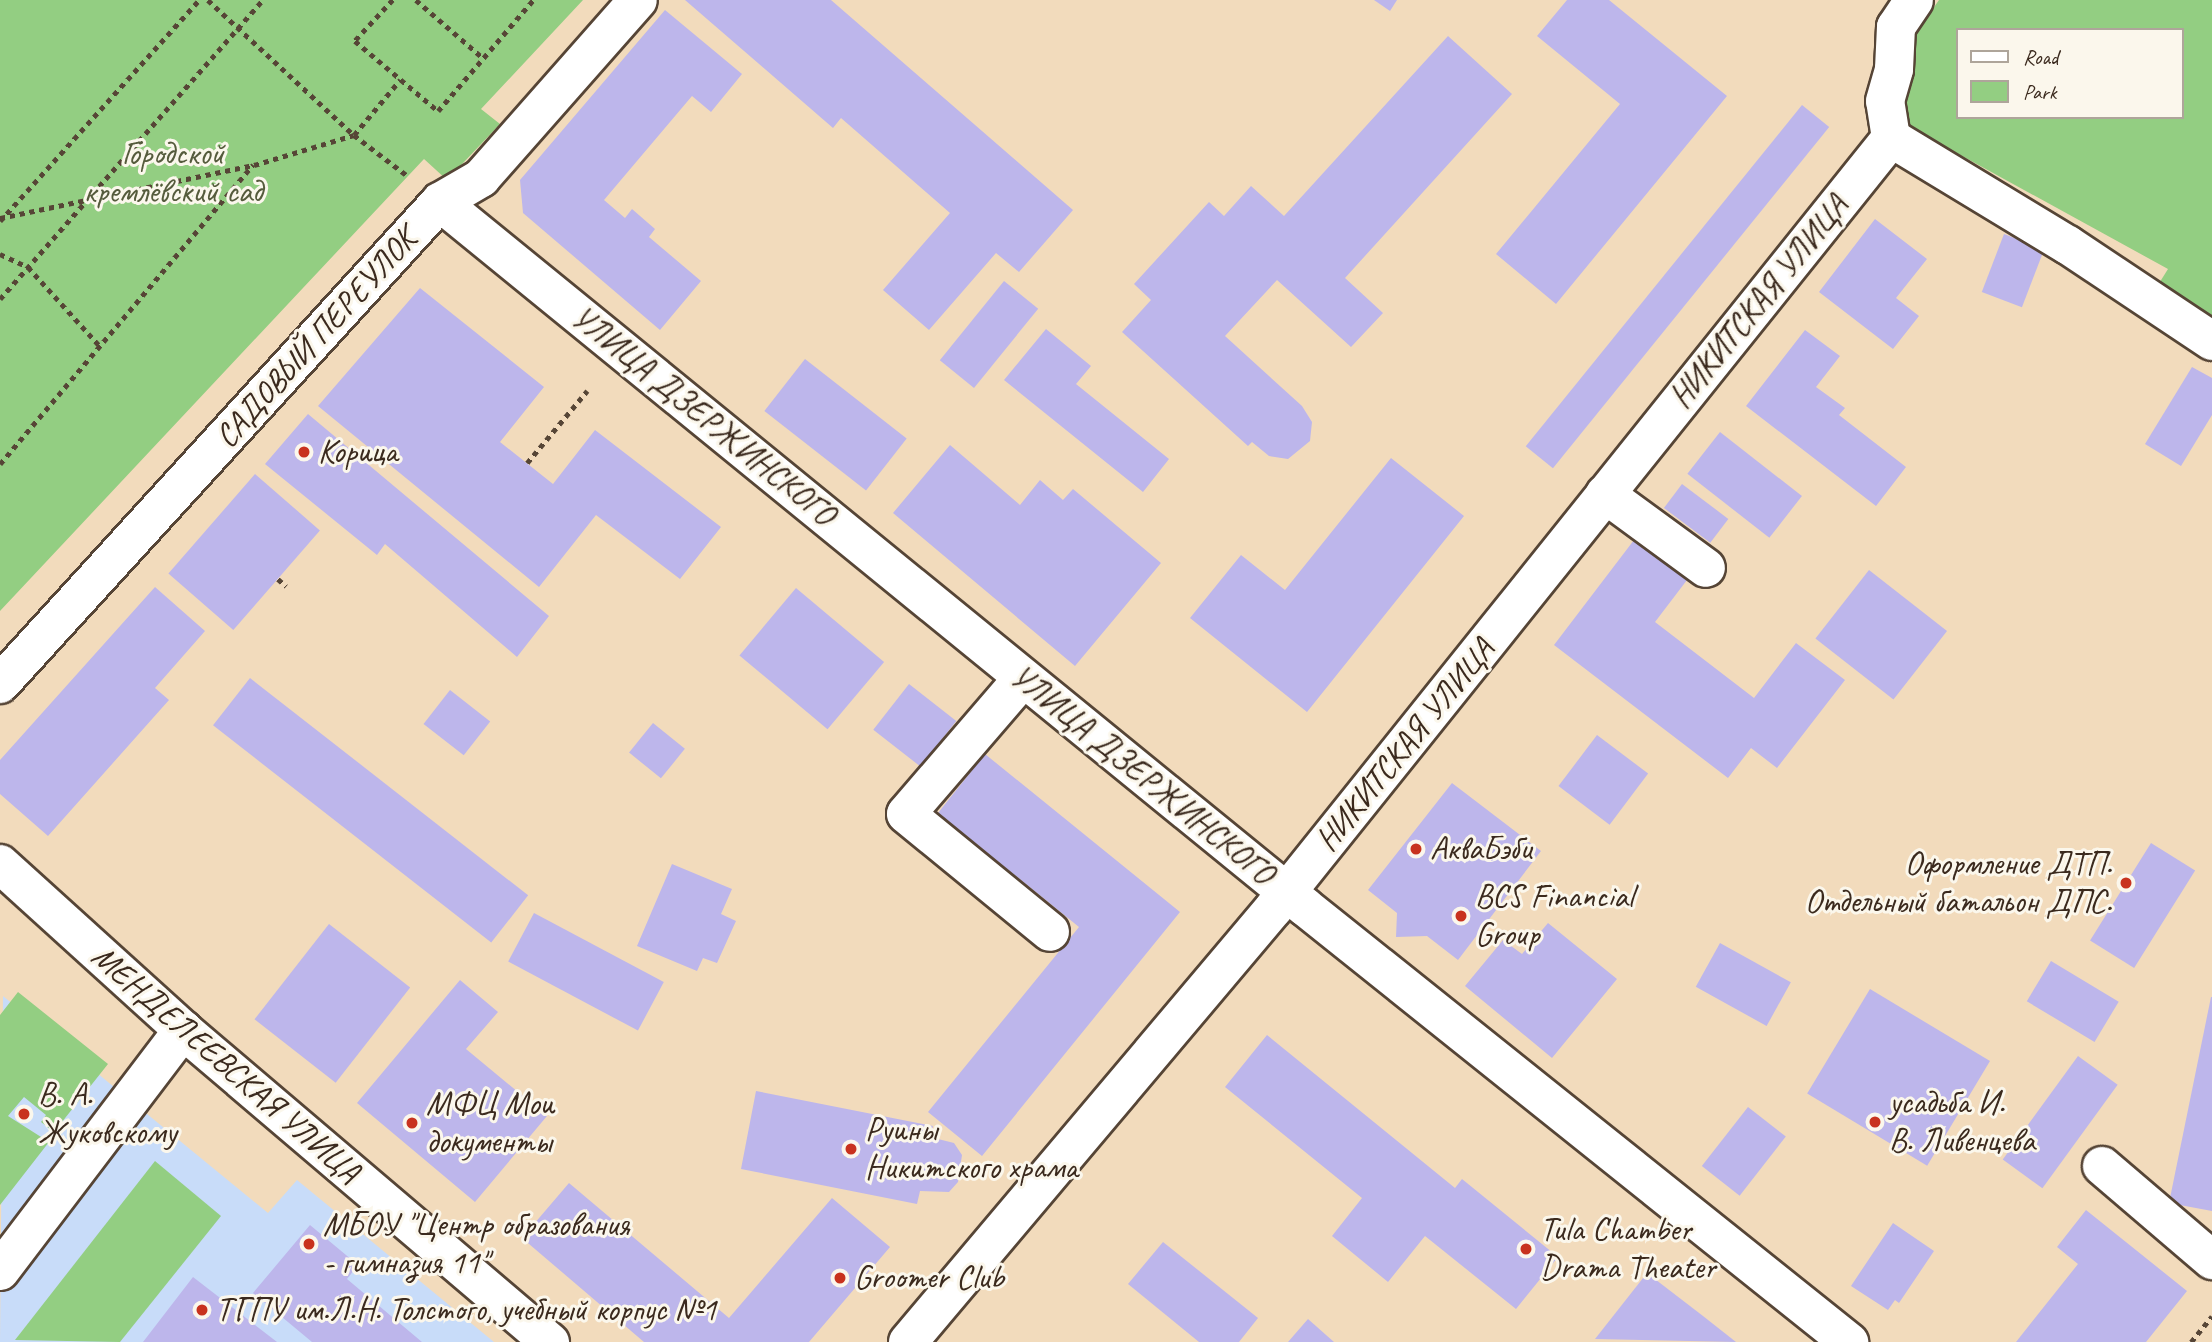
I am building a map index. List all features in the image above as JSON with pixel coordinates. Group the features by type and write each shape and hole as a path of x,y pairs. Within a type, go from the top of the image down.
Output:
{"street":[{"name":"САДОВЫЙ ПЕРЕУЛОК","path":"0,684 440,202 481,178 638,0"},
{"path":"1914,0 1896,27 1894,69 1885,101 1891,138 2068,245 2212,341"},
{"name":"НИКИТСКАЯ УЛИЦА","path":"908,1342 1287,892 1891,138"},
{"name":"УЛИЦА ДЗЕРЖИНСКОГО","path":"440,202 1287,892 1849,1342"},
{"path":"1605,494 1706,568"},
{"path":"1023,678 906,814 1050,932"},
{"name":"МЕНДЕЛЕЕВСКАЯ УЛИЦА","path":"0,864 183,1030 550,1342"},
{"path":"0,1271 183,1030"},
{"path":"2102,1166 2212,1260"}],"path":[{"path":"1,219 200,0"},
{"path":"208,0 354,135 440,202"},
{"path":"0,299 84,198 263,0"},
{"path":"393,0 355,41 438,111 533,0"},
{"path":"416,0 483,58"},
{"path":"1,219 84,198 254,164 354,135 400,80"},
{"path":"0,464 254,164"},
{"path":"0,254 28,267 99,345"},
{"path":"527,463 587,391"},
{"path":"278,579 286,586"},
{"path":"2191,1342 2212,1316"}],"shaded area":[{"path":"3,996 268,1213 297,1180 494,1342 0,1342"}],"green space":[{"name":"Городской кремлёвский сад","path":"0,0 583,0 481,109 500,124 447,180 424,159 0,611"},
{"path":"1939,0 2212,0 2212,336 2153,293 2168,269 1904,124 1907,46"},
{"path":"18,992 108,1064 54,1132 41,1122 46,1115 24,1097 8,1116 49,1142 0,1205 0,1015"},
{"path":"155,1161 221,1216 120,1342 15,1340"}],"building":[{"path":"685,0 831,0 1073,210 1019,272 996,253 929,330 883,290 950,213 841,118 833,128"},
{"path":"1374,0 1397,0 1390,11"},
{"path":"1567,0 1609,0 1727,96 1556,304 1496,254 1620,104 1537,36"},
{"path":"665,10 742,74 711,112 692,96 604,200 625,218 632,209 655,229 649,237 701,281 660,330 523,213 520,180"},
{"path":"1448,36 1512,94 1345,278 1383,313 1351,347 1277,280 1225,336 1302,406 1312,422 1310,441 1288,459 1269,456 1252,442 1248,446 1122,332 1151,300 1134,284 1209,202 1224,216 1251,186 1284,216"},
{"path":"1802,105 1829,127 1553,468 1526,446"},
{"path":"1875,219 1927,259 1896,298 1919,316 1893,349 1819,292"},
{"path":"2004,234 2044,249 2022,307 1982,292"},
{"path":"1004,281 1038,309 974,388 940,360"},
{"path":"420,288 544,387 500,442 553,484 595,430 721,527 680,579 596,515 539,587 318,406"},
{"path":"1046,329 1091,366 1076,384 1169,459 1143,492 1004,380"},
{"path":"1805,330 1840,356 1816,387 1845,408 1839,415 1906,467 1876,506 1746,406"},
{"path":"805,359 907,438 866,490 764,411"},
{"path":"2192,367 2212,378 2212,415 2181,466 2145,444"},
{"path":"308,414 549,616 517,657 385,544 377,555 265,464"},
{"path":"1720,432 1802,496 1769,538 1687,474"},
{"path":"950,445 1020,505 1040,480 1063,500 1073,489 1161,563 1075,666 893,513"},
{"path":"1391,458 1464,516 1307,712 1190,618 1241,555 1285,590"},
{"path":"255,474 320,530 233,630 168,574"},
{"path":"1682,484 1728,519 1710,543 1664,508"},
{"path":"1634,540 1687,580 1655,622 1754,698 1796,643 1845,680 1777,768 1751,748 1728,778 1554,645"},
{"path":"1869,570 1947,631 1893,700 1815,639"},
{"path":"155,587 205,631 155,688 169,700 48,836 0,794 0,760"},
{"path":"796,588 884,662 828,729 739,655"},
{"path":"250,678 528,895 491,943 213,725"},
{"path":"909,684 956,721 921,767 873,730"},
{"path":"450,690 490,721 464,755 424,724"},
{"path":"653,723 685,749 661,778 629,753"},
{"path":"1597,735 1648,774 1610,825 1558,786"},
{"path":"985,754 1180,912 982,1156 928,1112 1079,927 938,813"},
{"path":"1452,783 1541,851 1458,960 1427,936 1396,937 1397,913 1368,890"},
{"path":"2151,843 2195,871 2134,968 2090,941"},
{"path":"672,864 732,889 721,914 736,921 717,963 703,958 697,971 637,946"},
{"path":"534,913 664,982 638,1031 508,962"},
{"path":"1548,923 1617,979 1552,1058 1465,986 1503,940 1522,954"},
{"path":"329,924 410,987 336,1083 255,1019"},
{"path":"1720,943 1791,982 1767,1026 1696,987"},
{"path":"2051,961 2119,1002 2095,1042 2027,1001"},
{"path":"460,980 498,1012 466,1049 547,1116 475,1202 357,1103"},
{"path":"1870,989 1990,1061 1927,1166 1807,1094"},
{"path":"2212,997 2212,1211 2169,1203"},
{"path":"1267,1035 1455,1188 1462,1179 1558,1257 1516,1309 1425,1236 1388,1282 1332,1236 1362,1198 1225,1087"},
{"path":"2078,1056 2118,1085 2042,1188 2003,1160"},
{"name":"Руины Никитского храма","path":"756,1091 933,1126 930,1137 954,1143 962,1155 958,1182 949,1192 920,1191 917,1204 741,1169"},
{"path":"1748,1107 1786,1137 1740,1196 1702,1166"},
{"path":"569,1183 729,1318 832,1198 890,1247 809,1342 644,1342 522,1238"},
{"path":"2086,1210 2187,1291 2146,1342 2016,1342 2078,1264 2057,1247"},
{"path":"1893,1223 1934,1251 1899,1303 1895,1300 1888,1310 1851,1286"},
{"path":"310,1225 358,1265 347,1279 422,1342 312,1342 253,1293"},
{"path":"1163,1242 1258,1318 1239,1342 1199,1342 1128,1284"},
{"path":"1647,1273 1703,1316 1736,1342 1595,1339"},
{"name":"ТГПУ им.Л.Н. Толстого, учебный корпус №1","path":"193,1277 277,1342 143,1342"},
{"path":"1308,1319 1334,1342 1288,1342"}],"place":[{"name":"Корица","path":"304,452"},
{"name":"АкваБэби","path":"1416,849"},
{"name":"Оформление ДТП. Отдельный батальон ДПС.","path":"2126,883"},
{"name":"BCS Financial Group","path":"1461,916"},
{"name":"В. А. Жуковскому","path":"24,1114"},
{"name":"усадьба И. В. Ливенцева","path":"1875,1122"},
{"name":"МФЦ Мои документы","path":"412,1123"},
{"name":"Руины Никитского храма","path":"851,1149"},
{"name":"МБОУ \"Центр образования - гимназия 11\"","path":"309,1244"},
{"name":"Tula Chamber Drama Theater","path":"1526,1249"},
{"name":"Groomer Club","path":"840,1278"},
{"name":"ТГПУ им.Л.Н. Толстого, учебный корпус №1","path":"202,1310"}]}
